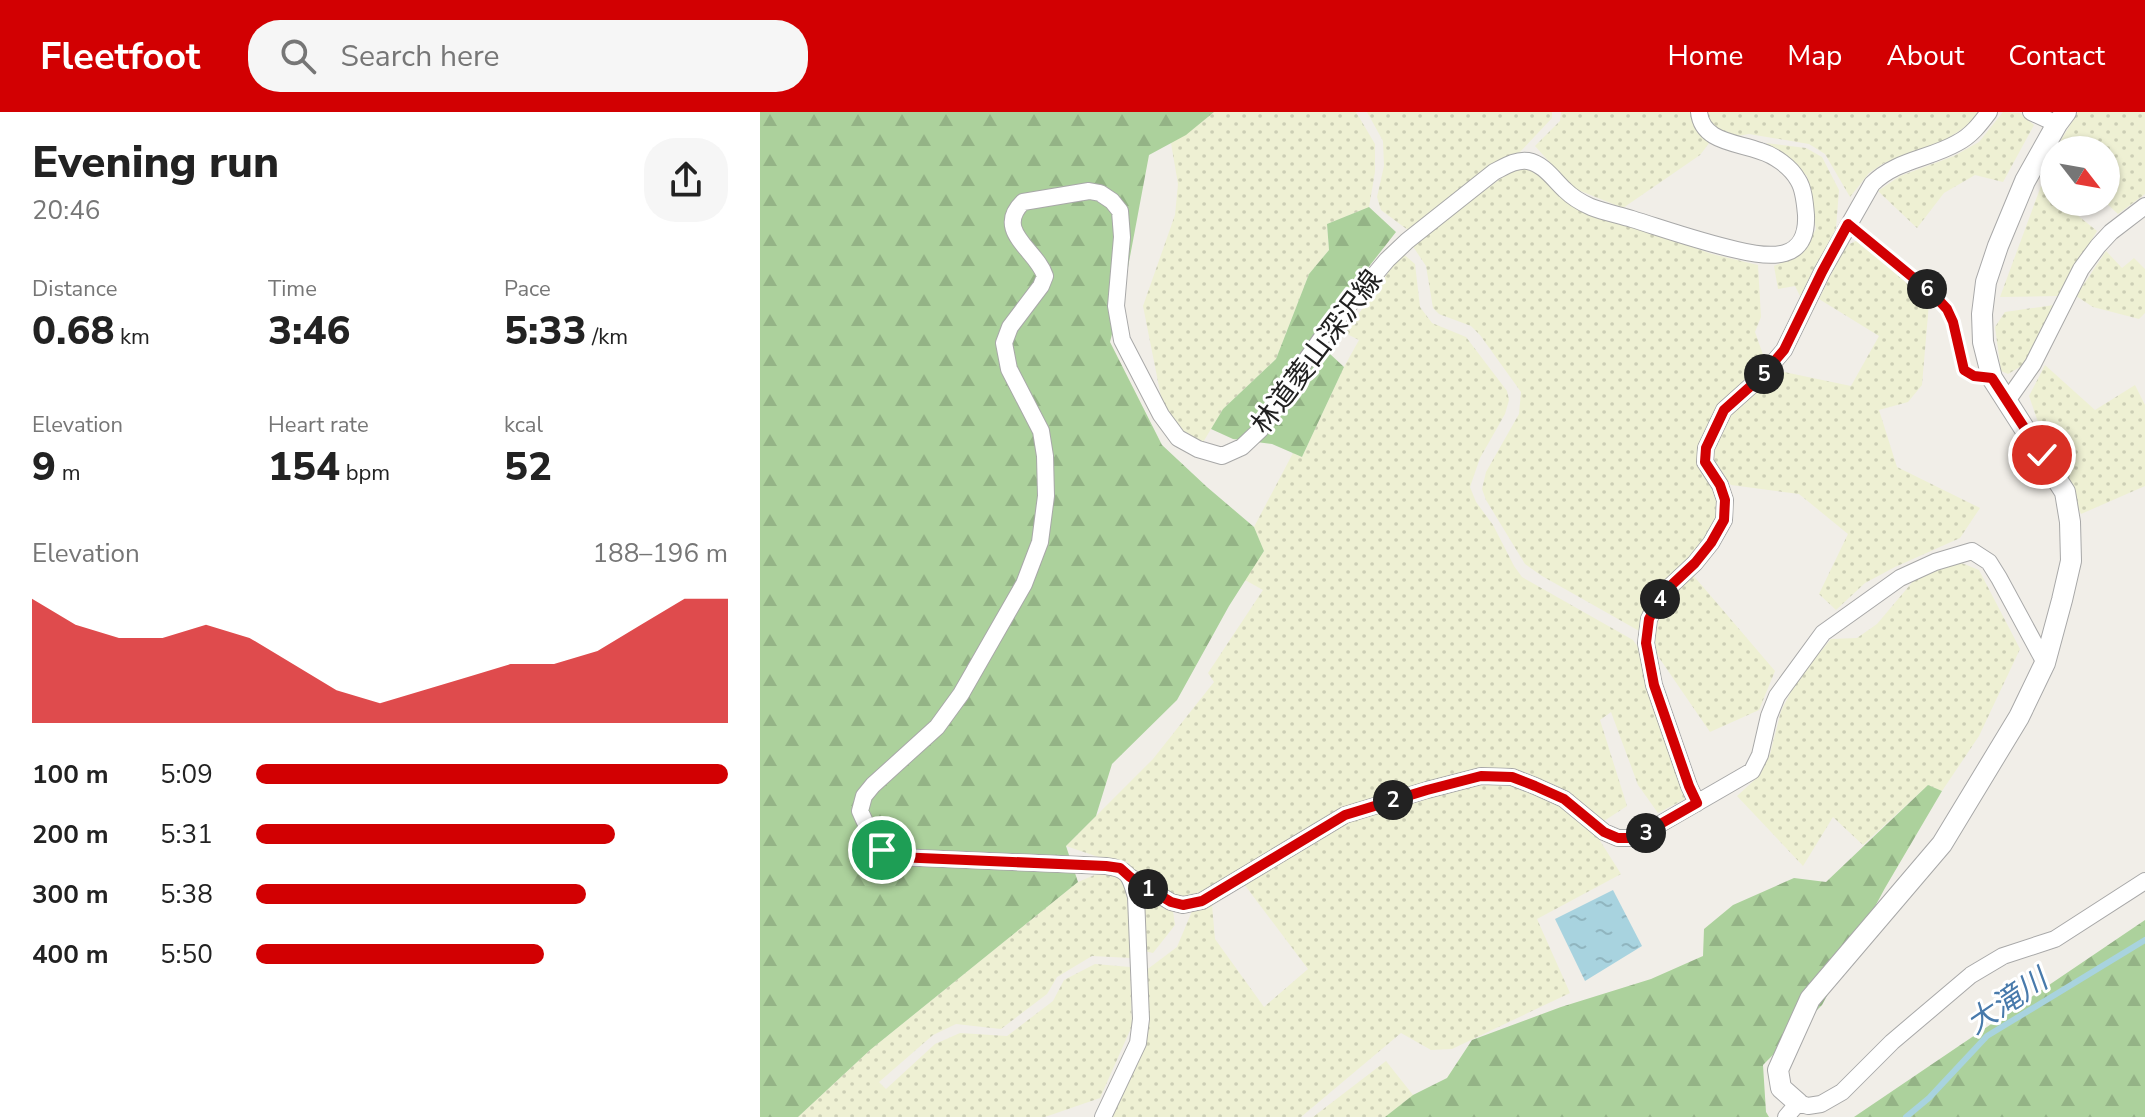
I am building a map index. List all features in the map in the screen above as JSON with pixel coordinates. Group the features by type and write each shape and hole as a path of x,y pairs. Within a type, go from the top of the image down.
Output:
{"street":[{"name":"林道菱山深沢線","path":"1130,877 1120,868 1106,866 897,857 882,850 873,839 860,811 864,796 873,785 937,727 961,694 1024,584 1040,542 1046,496 1041,431 1009,369 1004,343 1010,327 1045,276 1043,267 1015,232 1012,218 1016,209 1023,202 1089,191 1100,193 1112,201 1120,211 1122,237 1116,306 1122,340 1161,415 1178,438 1198,449 1222,456 1242,447 1260,430 1323,336 1387,260 1444,211 1509,164 1524,160 1538,165 1568,193 1591,207 1711,245 1760,255 1779,255 1793,250 1806,229 1805,204 1798,180 1780,161 1762,151 1712,135 1702,126 1699,112"},
{"path":"1697,803 1654,685 1646,643 1649,619 1662,594 1703,553 1724,520 1725,500 1720,485 1705,462 1706,448 1724,410 1762,376 1784,350 1822,272 1872,184 1896,166 1956,144 1970,134 1989,112"},
{"path":"2031,112 2062,118 2025,181 1998,246 1986,282 1983,342 1992,378 2065,492 2071,561 2062,600 2045,663 2019,717 1942,844 1810,999 1778,1070 1781,1088 1792,1110 1821,1104 1842,1092 1892,1042 1971,975 2003,956 2055,939 2145,881"},
{"path":"2007,401 2033,364 2081,269 2111,232 2145,206"},
{"path":"1130,877 1171,902 1183,905 1202,901 1345,815 1481,776 1512,777 1535,786 1564,799 1604,832 1618,838 1636,838 1752,771 1760,755 1777,696 1823,633 1900,578 1935,562 1972,551 1989,562 2045,663"},
{"path":"1103,1117 1138,1043 1141,1019 1136,897 1130,877"}],"lane":[{"path":"1848,224 1947,309 1964,370 1974,376 1992,378"}],"green space":[{"path":"760,112 1214,112 1186,135 1149,155 1126,278 1110,342 1162,445 1254,527 1264,551 1229,606 1177,700 1112,764 1096,816 1066,846 1078,882 870,1050 798,1117 760,1117"},
{"path":"1214,112 1356,112 1375,144 1375,172 1369,207 1327,224 1329,250 1309,274 1276,359 1223,409 1202,444 1186,438 1164,412 1143,306 1175,215 1178,184 1171,143"},
{"path":"1367,112 1552,112 1552,118 1520,152 1491,167 1412,233 1381,210 1377,197 1384,166 1383,141"},
{"path":"1561,112 1691,112 1695,128 1710,142 1700,155 1623,208 1573,188 1535,146 1560,121"},
{"path":"1705,112 1978,112 1968,125 1947,139 1884,163 1869,173 1850,197 1825,154 1809,144 1749,134 1731,137 1716,132"},
{"path":"2003,112 2020,113 2034,125 2003,182 1975,175 1944,193 1917,228 1878,191 1900,176 1954,156 1979,142"},
{"path":"2078,112 2145,112 2145,194 2120,213 2120,136 2063,136"},
{"path":"1766,143 1806,148 1822,157 1839,190 1836,228 1802,300 1795,286 1778,289 1774,266 1800,255 1816,229 1807,176"},
{"path":"1523,167 1593,211 1712,254 1758,265 1761,317 1755,332 1766,363 1702,449 1720,501 1717,523 1641,632 1525,564 1486,500 1482,489 1486,472 1519,414 1521,392 1471,326 1439,314 1433,308 1426,266 1412,245 1512,170"},
{"path":"2040,189 2040,216 2078,216 2097,231 2058,296 2000,297"},
{"path":"1369,207 1396,232 1324,324 1330,354 1344,367 1302,457 1272,444 1233,439 1211,429 1223,409 1276,359 1309,274 1329,250 1327,224"},
{"path":"1858,240 1929,303 1922,385 1908,402 1879,410 1897,467 1980,508 1960,538 1865,583 1836,610 1819,594 1848,534 1799,494 1731,485 1714,465 1713,446 1732,408 1774,370 1851,386 1879,336 1819,299 1845,246"},
{"path":"2106,251 2122,268 2134,258 2145,269 2145,313 2139,319 2093,307 2076,296"},
{"path":"1402,253 1415,264 1420,307 1432,323 1466,337 1507,391 1509,400 1505,414 1480,458 1470,487 1476,502 1493,525 1522,577 1633,640 1643,654 1687,798 1658,813 1638,785 1611,712 1600,720 1627,806 1604,821 1580,801 1550,783 1514,770 1475,770 1339,809 1224,880 1192,896 1170,898 1125,866 1066,846 1153,759 1214,682 1208,673 1263,590 1245,580 1264,551 1254,527 1293,453 1302,457 1359,340 1345,333"},
{"path":"2054,305 2025,364 2008,374 2001,371 1995,327 2005,312"},
{"path":"2045,365 2095,410 2135,385 2145,405 2145,486 2081,514 2039,425 2029,396"},
{"path":"1959,562 1979,570 2020,649 1979,736 1942,791 1928,785 1863,845 1833,817 1803,866 1737,796 1760,775 1770,754 1781,711 1797,680 1831,639 1857,638 1877,624 1915,579 1935,568"},
{"path":"1692,574 1775,671 1759,710 1710,732 1651,646 1655,619 1669,595"},
{"path":"1488,784 1517,787 1558,804 1597,836 1621,874 1537,919 1570,993 1452,1049 1431,1050 1401,1033 1301,1117 1107,1117 1147,1027 1145,971 1177,947 1192,911 1212,905 1215,939 1264,1007 1308,969 1244,884 1344,824 1459,788"},
{"path":"1928,785 1942,791 1822,1005 1763,1065 1766,1112 1769,1117 1385,1117 1413,1095 1447,1078 1472,1040 1561,1007 1651,979 1703,956 1704,929 1733,905 1794,878 1826,882"},
{"path":"1097,874 1112,874 1126,883 1131,958 1092,956 1057,977 1047,994 1001,1029 956,1024 933,1035 879,1082 886,1089 935,1044 960,1033 1007,1036 1053,1001 1064,980 1095,964 1130,967 1132,1026 1100,1098 1045,1117 798,1117 870,1050 1078,882"},
{"path":"1155,900 1173,911 1175,925 1153,953 1144,951 1142,904"},
{"path":"2145,920 2145,1117 1854,1117"},
{"path":"1386,1061 1413,1095 1385,1117 1313,1117"}],"water":[{"path":"1613,890 1642,946 1585,981 1555,919"}],"waterway":[{"name":"大滝川","path":"1906,1117 1929,1098 1987,1036 2145,940"}],"route":[{"path":"882,850 897,857 1120,868 1171,902 1183,905 1202,901 1345,815 1481,776 1512,777 1564,799 1604,832 1618,838 1636,838 1697,803 1654,685 1646,643 1649,619 1662,594 1695,563 1724,520 1725,500 1720,485 1705,462 1706,448 1724,410 1762,376 1784,350 1848,224 1947,309 1964,370 1974,376 1992,378 2042,455"}]}
